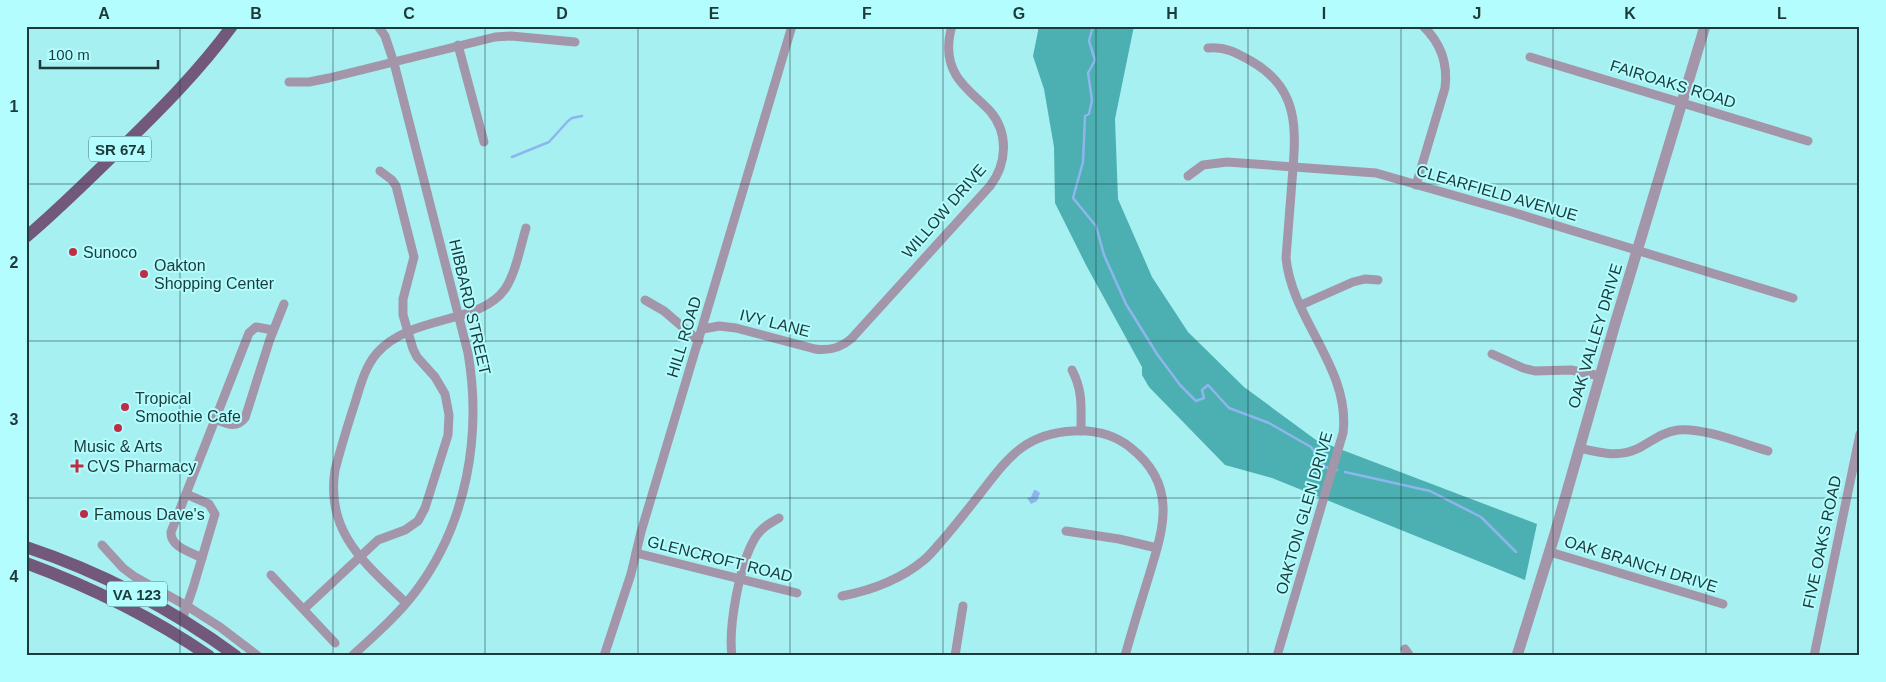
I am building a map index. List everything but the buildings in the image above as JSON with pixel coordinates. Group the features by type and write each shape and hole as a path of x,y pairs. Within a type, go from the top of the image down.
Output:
{"main road":[{"name":"SR 674","path":"26,237 68,200 154,116 201,66 232,26"},
{"name":"VA 123","path":"26,546 115,583 182,620 236,656"},
{"name":"VA 123","path":"26,563 81,585 136,611 209,656"}],"street":[{"name":"HIBBARD STREET","path":"352,656 406,603 428,574 442,548 457,510 468,470 473,431 474,391 468,353 394,63 385,36 378,26"},
{"name":"HILL ROAD","path":"604,656 792,26"},
{"name":"WILLOW DRIVE","path":"840,347 852,338 990,186 1001,166 1004,150 1003,140 996,120 991,112 961,82 951,65 948,47 952,26"},
{"path":"1416,185 1445,88 1446,77 1445,66 1438,45 1423,26"},
{"name":"OAK VALLEY DRIVE","path":"1517,656 1550,552 1600,376 1705,26"},
{"path":"290,82 318,81 394,63 483,38 511,36 575,42"},
{"path":"458,45 484,142"},
{"name":"OAKTON GLEN DRIVE","path":"1208,48 1231,50 1260,66 1279,85 1288,101 1294,120 1295,133 1286,258 1291,281 1341,392 1345,409 1345,421 1340,446 1278,656"},
{"name":"FAIROAKS ROAD","path":"1530,57 1808,141"},
{"name":"CLEARFIELD AVENUE","path":"1188,176 1204,165 1239,162 1366,172 1416,185 1793,298"},
{"path":"304,609 378,540 412,526 422,515 448,435 449,414 445,394 435,377 417,357 408,331 402,305 414,257 396,186 392,180 380,171"},
{"path":"406,603 359,556 346,538 336,518 332,494 335,470 368,366 376,354 388,342 408,331 487,306 503,292 511,277 526,228"},
{"path":"1301,306 1353,282 1365,279 1378,280"},
{"path":"645,300 664,310 699,340"},
{"path":"215,419 234,425 245,418 273,330 284,304"},
{"name":"IVY LANE","path":"703,328 720,326 736,328 815,349 823,350 840,347"},
{"path":"202,558 176,545 171,539 175,522 249,333 256,327 273,330"},
{"path":"1492,354 1523,368 1535,371 1571,370 1600,376"},
{"path":"1072,370 1079,382 1081,393 1081,431"},
{"path":"1579,448 1607,454 1617,454 1639,448 1668,433 1689,430 1768,451"},
{"path":"842,596 866,592 896,580 925,560 1004,463 1018,449 1047,435 1081,431 1096,432 1119,440 1138,453 1154,474 1162,495 1164,509 1162,532 1125,656"},
{"name":"FIVE OAKS ROAD","path":"1814,656 1860,434"},
{"path":"182,620 215,517 214,510 209,504 186,494"},
{"path":"732,656 731,632 734,607 748,554 755,538 766,526 780,518"},
{"path":"1066,531 1119,539 1157,548"},
{"path":"102,545 123,568 135,577 220,627 258,656"},
{"name":"OAK BRANCH DRIVE","path":"1550,552 1723,604"},
{"name":"GLENCROFT ROAD","path":"636,553 797,594"},
{"path":"271,575 335,643"},
{"path":"955,656 963,606"}],"shaded area":[{"path":"1039,26 1134,26 1115,119 1118,199 1152,277 1188,332 1244,387 1316,440 1537,524 1525,580 1272,478 1225,465 1149,387 1142,375 1142,367 1086,265 1055,203 1054,147 1044,89 1033,56"},
{"path":"1034,490 1040,493 1037,501 1031,504 1027,498 1031,497"}],"waterway":[{"path":"1093,26 1089,41 1095,60 1088,73 1092,100 1089,114 1085,116 1083,162 1073,198 1096,226 1104,255 1126,304 1157,354 1180,385 1196,401 1204,398 1202,390 1208,385 1229,408 1269,423 1311,447 1325,467 1337,470"},
{"path":"512,157 549,142 568,121 582,116"},
{"path":"1345,472 1430,491 1481,517 1516,552"}],"place":[{"name":"Sunoco","path":"73,252"},
{"name":"Oakton Shopping Center","path":"144,274"},
{"name":"Tropical Smoothie Cafe","path":"125,407"},
{"name":"Music & Arts","path":"118,428"},
{"name":"CVS Pharmacy","path":"77,466"},
{"name":"Famous Dave's","path":"84,514"}]}
